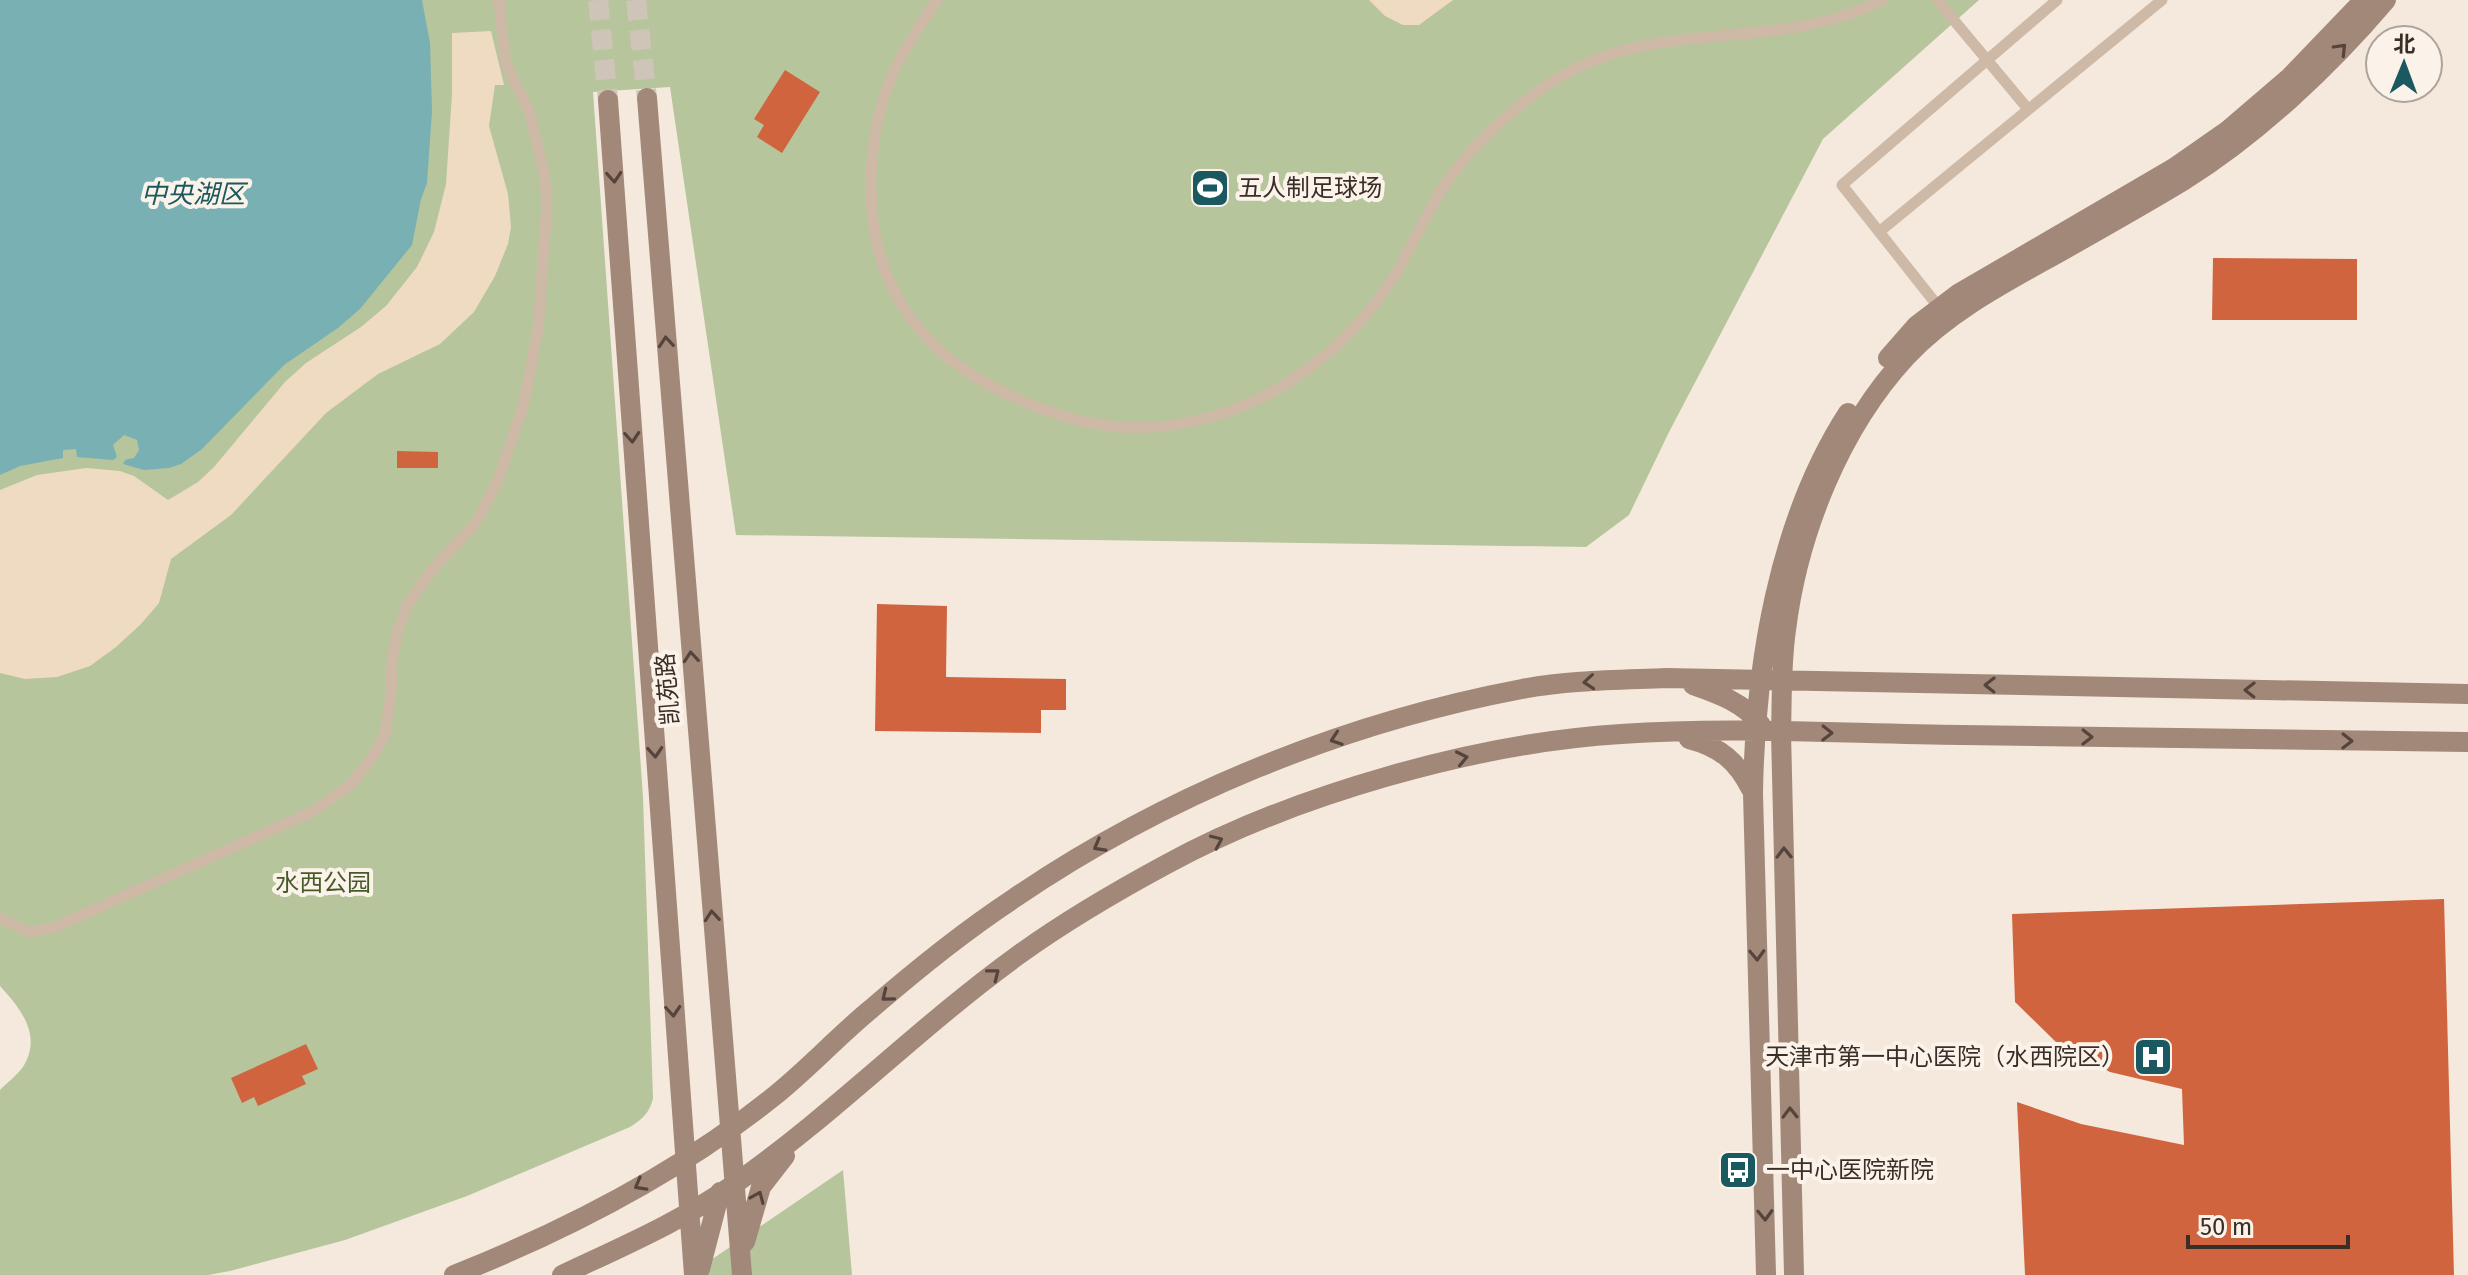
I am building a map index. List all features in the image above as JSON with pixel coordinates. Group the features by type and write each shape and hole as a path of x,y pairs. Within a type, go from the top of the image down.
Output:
{"main road":[{"path":"1944,314 1971,287 2174,168 2217,138 2271,95 2364,0"},
{"path":"1766,1275 1753,793 1772,682 1785,561 1821,460 1871,376 1916,326 2021,273 2186,179 2279,109 2329,62 2386,0"},
{"name":"凯苑路","path":"647,98 732,1163"},
{"name":"凯苑路","path":"608,100 684,1161 696,1275"},
{"path":"454,1275 571,1223 684,1161 775,1095 870,1010 969,931 1014,898 1089,851 1170,808 1262,766 1362,730 1522,689 1590,681 1666,678 2468,694"},
{"path":"1666,678 1717,693 1764,728 1777,760 1782,785 1794,1275"},
{"path":"1764,728 1772,682"},
{"path":"562,1275 688,1214 726,1190 805,1131 1018,955 1096,904 1171,862 1298,806 1451,760 1586,736 1764,728 2468,742"},
{"path":"1665,733 1714,747 1731,758 1753,793"},
{"path":"696,1275 726,1190 732,1163 748,1130 775,1095"},
{"path":"742,1274 748,1229 761,1187 805,1131"},
{"path":"726,1190 742,1274"}],"lane":[{"path":"0,918 29,932 53,928 312,812 350,785 371,759 385,734 397,633 408,604 431,571 475,524 498,480 527,391 538,329 547,203 544,172 530,114 501,61 499,0"},
{"path":"937,0 893,73 876,128 870,196 874,233 883,270 898,301 918,328 942,353 975,377 1006,395 1046,411 1117,428 1155,427 1195,421 1229,411 1289,383 1315,365 1372,307 1394,277 1442,190 1463,162 1527,100 1565,73 1607,55 1646,46 1790,29 1841,18 1882,0"},
{"path":"1937,0 2028,109"},
{"path":"1944,314 1842,185 2057,0"},
{"path":"1879,232 2162,0"}],"green space":[{"name":"水西公园","path":"0,0 1979,0 1823,139 1669,432 1629,515 1586,547 736,535 670,87 593,92 643,797 653,1098 650,1107 630,1127 467,1196 345,1240 230,1271 208,1275 0,1275 0,1090 23,1067 31,1044 30,1033 21,1013 0,986"},
{"path":"843,1170 852,1275 689,1275"}],"shaded area":[{"path":"1369,0 1453,0 1419,25 1403,25 1385,16"},
{"path":"491,31 504,85 495,85 489,126 508,194 511,227 508,244 495,276 474,312 440,344 378,374 326,413 231,515 171,559 159,603 116,647 90,666 57,677 25,679 0,673 0,490 37,475 86,468 120,471 134,476 168,500 198,482 285,382 306,363 361,327 386,306 417,267 434,232 446,184 452,94 452,33"}],"water":[{"name":"中央湖区","path":"0,0 422,0 430,43 432,111 427,183 412,245 360,309 284,365 202,449 181,464 144,470 123,464 125,460 134,458 139,450 137,440 124,435 113,445 117,457 113,460 77,457 76,449 63,450 63,458 20,466 0,475"}],"building":[{"path":"785,70 820,92 782,153 757,137 764,125 754,119"},
{"path":"2213,258 2357,259 2357,320 2212,320"},
{"path":"397,451 438,452 438,468 397,468"},
{"path":"877,604 947,606 946,677 1066,679 1066,710 1041,710 1041,733 875,731"},
{"path":"2444,899 2454,1275 2025,1275 2017,1102 2081,1124 2184,1145 2182,1089 2110,1072 2059,1045 2015,1002 2012,914"},
{"path":"306,1044 318,1069 302,1076 306,1084 258,1106 254,1097 242,1103 231,1078"}],"tunnel":[{"path":"598,0 608,100"},
{"path":"636,0 647,98"}],"place":[{"name":"五人制足球场","path":"1210,188"},
{"name":"天津市第一中心医院（水西院区）","path":"2153,1057"},
{"name":"一中心医院新院","path":"1738,1170"}]}
